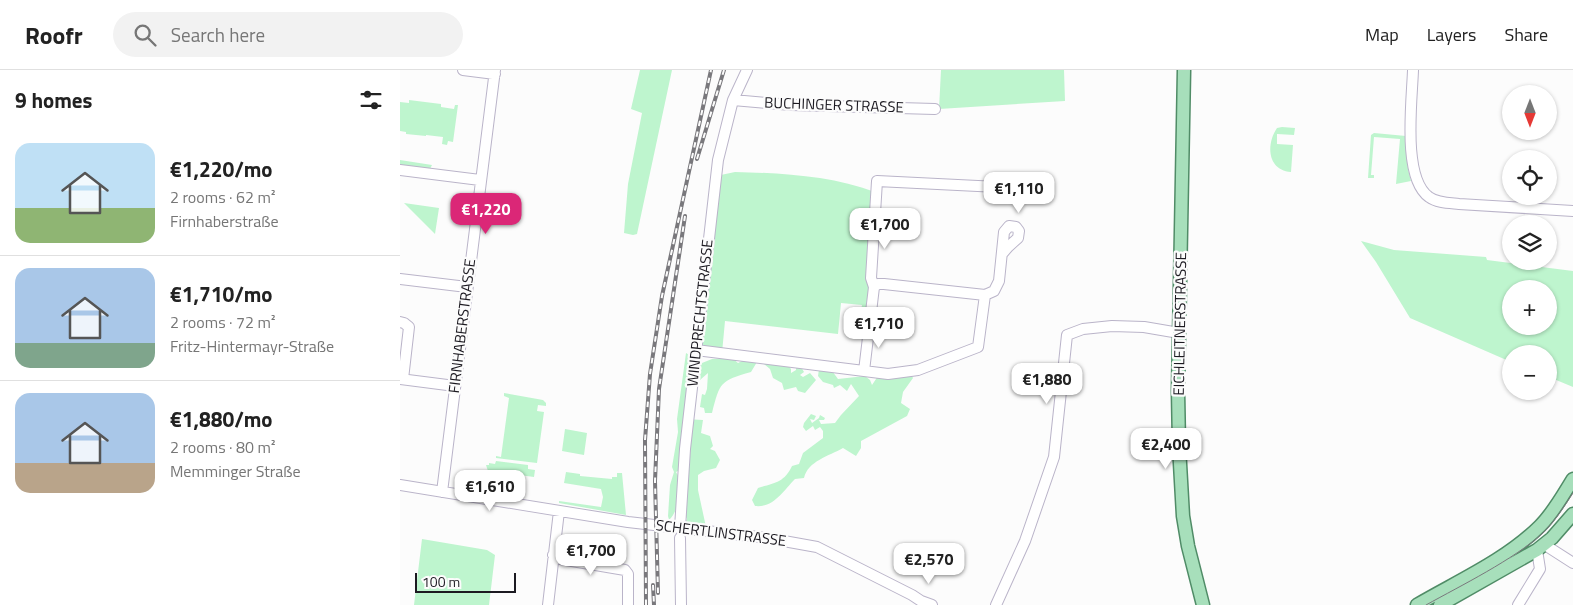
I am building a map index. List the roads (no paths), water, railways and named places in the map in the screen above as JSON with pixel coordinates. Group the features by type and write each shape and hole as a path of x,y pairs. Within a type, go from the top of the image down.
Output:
{"main road":[{"name":"EICHLEITNERSTRASSE","path":"1184,70 1179,333 1179,446 1183,516 1190,560 1203,605"},
{"path":"1417,605 1516,546 1542,525 1572,481"},
{"path":"1440,605 1541,548 1562,529 1573,514"}],"street":[{"path":"463,70 495,72"},
{"name":"WINDPRECHTSTRASSE","path":"681,605 680,533 686,449 718,160 733,100 747,70"},
{"path":"1413,70 1412,159 1417,182 1428,197 1454,204 1573,211"},
{"name":"FIRNHABERSTRASSE","path":"442,492 495,72"},
{"name":"BUCHINGER STRASSE","path":"733,100 784,105 935,108"},
{"path":"400,170 480,180"},
{"path":"864,371 874,287 871,278 877,181 998,186"},
{"path":"874,287 878,284 884,284 985,295 994,292 998,285 1002,254"},
{"path":"400,279 467,288"},
{"path":"696,350 888,374 909,372 931,366 978,347 985,295"},
{"path":"400,322 409,327 402,379 455,386"},
{"path":"996,605 1025,541 1054,457 1067,335 1083,329 1112,326 1144,327 1179,333"},
{"name":"SCHERTLINSTRASSE","path":"400,486 559,511 680,533 768,538 817,547 912,595 921,602 931,604"},
{"path":"548,605 559,511"},
{"path":"1518,605 1540,568 1541,548 1573,563"},
{"path":"553,555 560,559 625,570 628,574 628,605"}],"tram line":[{"path":"1426,605 1487,572 1531,543 1551,524 1573,493"}],"railway":[{"path":"646,605 645,440 650,374 662,296 711,70"},
{"path":"697,159 724,70"},
{"path":"658,593 655,481 659,389 685,216"},
{"path":"653,585 654,605"}]}
